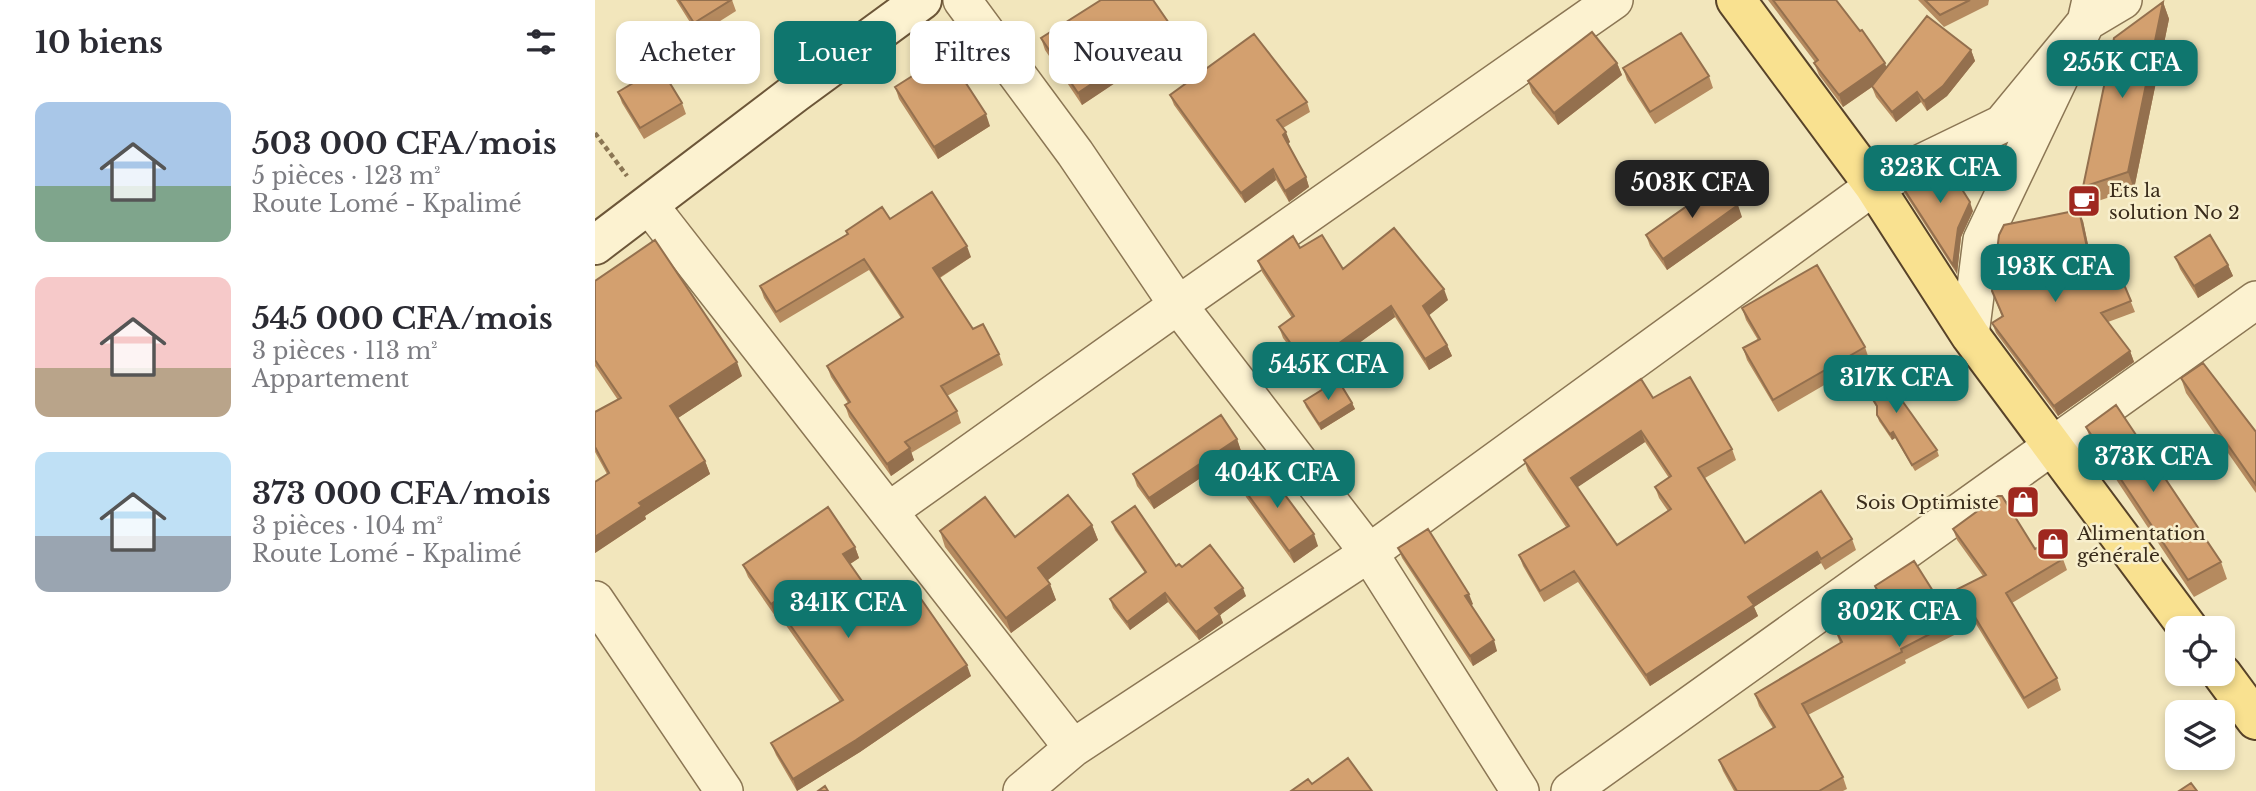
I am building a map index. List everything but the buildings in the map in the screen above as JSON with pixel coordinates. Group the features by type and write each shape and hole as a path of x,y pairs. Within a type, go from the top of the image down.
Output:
{"main road":[{"path":"1736,0 1874,186 1970,335 2179,616"},
{"path":"2231,686 2256,720"}],"street":[{"path":"595,245 922,0"},
{"path":"962,0 1075,153 1178,304 1369,553 1520,791"},
{"path":"889,511 1178,304 1614,0"},
{"path":"1022,791 1073,748 1369,553 1874,186 2002,124 2089,11 2123,0"},
{"path":"1970,335 1982,240 2089,11"},
{"path":"649,205 1073,748"},
{"path":"1570,791 2256,300"},
{"path":"595,600 724,791"}],"path":[{"path":"595,133 649,205"}],"place":[{"name":"Ets la solution No 2","path":"2084,201"},
{"name":"Sois Optimiste","path":"2023,502"},
{"name":"Alimentation générale","path":"2053,544"}]}
